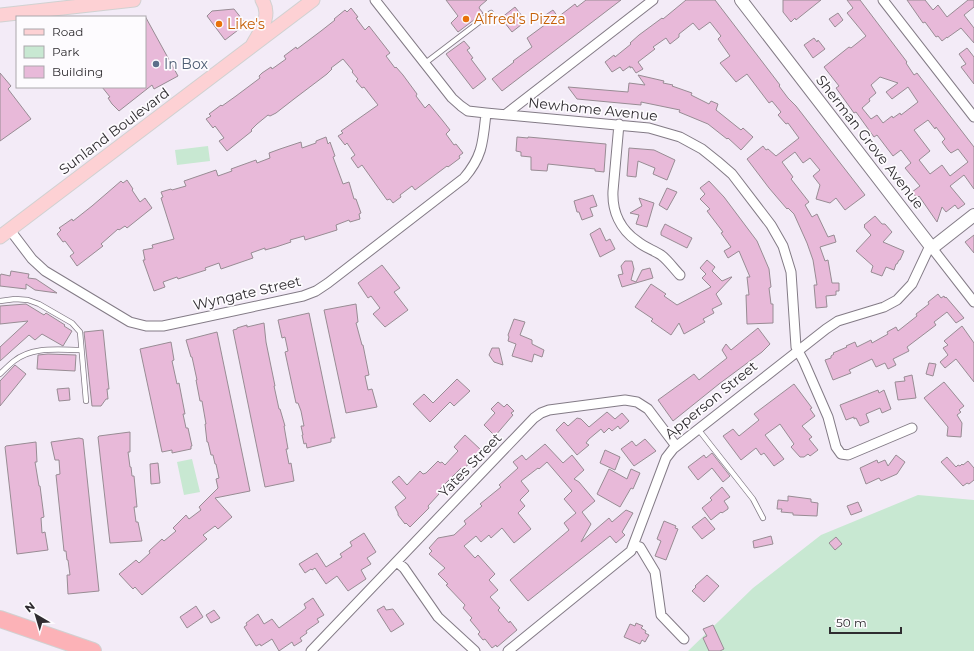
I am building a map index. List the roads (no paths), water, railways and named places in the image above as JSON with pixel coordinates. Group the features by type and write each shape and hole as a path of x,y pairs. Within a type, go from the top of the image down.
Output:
{"highway":[{"path":"0,619 93,651"}],"main road":[{"path":"0,15 134,0"},
{"path":"250,49 265,22 267,8 262,0"},
{"name":"Sunland Boulevard","path":"3,235 313,0"}],"street":[{"name":"Newhome Avenue","path":"375,0 452,98 468,111 649,128 680,137 702,149 732,174 771,225 782,246 791,272 796,347 828,417 836,447 841,454 848,455 912,428"},
{"path":"506,114 653,0"},
{"name":"Sherman Grove Avenue","path":"741,0 974,302"},
{"path":"883,0 974,118"},
{"name":"Wyngate Street","path":"3,235 45,271 124,319 141,326 164,326 303,296 316,291 328,283 464,178 472,169 480,154 486,113"},
{"path":"619,124 612,199 615,213 619,222 636,241 662,256 680,275"},
{"name":"Apperson Street","path":"508,651 628,554 634,545 666,458 676,446 798,350 838,321 884,307 897,300 912,284 928,250 974,215"},
{"name":"Yates Street","path":"311,651 534,418 549,410 625,400 638,402 648,409 676,446"},
{"path":"634,545 640,548 655,572 661,615 684,639"},
{"path":"397,562 404,568 438,617 475,651"}],"lane":[{"path":"424,64 491,13"},
{"path":"0,301 15,299 28,300 40,304 72,323 80,332 86,401"},
{"path":"0,374 13,361 36,350 81,350"},
{"path":"698,429 753,499 763,518"}],"place":[{"name":"Alfred's Pizza","path":"466,19"},
{"name":"Like's","path":"219,24"},
{"name":"In Box","path":"156,64"}]}
